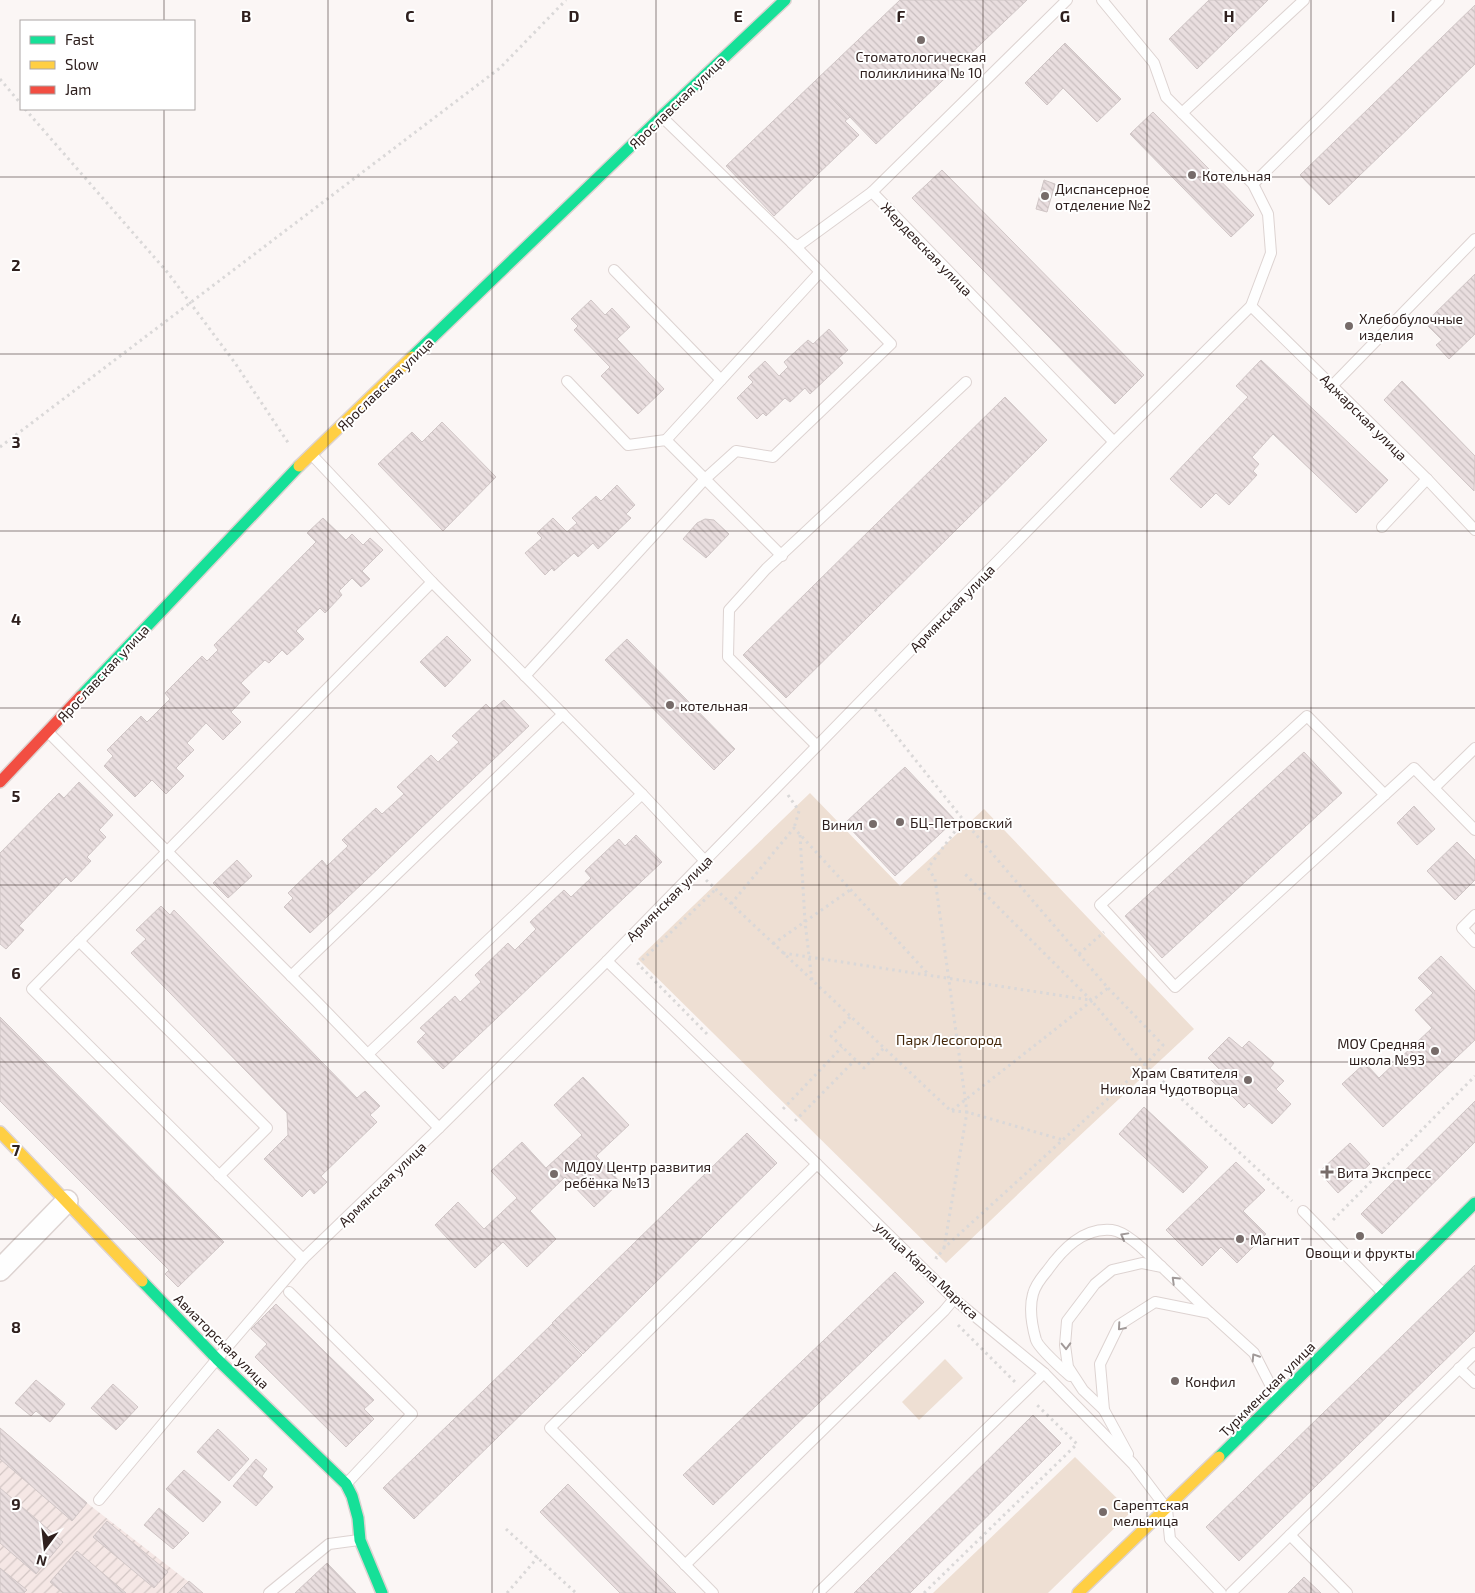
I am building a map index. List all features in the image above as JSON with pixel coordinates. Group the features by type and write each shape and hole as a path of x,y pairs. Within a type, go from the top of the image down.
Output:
{"street":[{"name":"Ярославская улица","path":"0,782 311,454 785,0"},
{"name":"Авиаторская улица","path":"0,1132 217,1359 346,1484 352,1496 358,1518 360,1540 382,1593"},
{"path":"0,1270 67,1201"},
{"name":"Туркменская улица","path":"1078,1593 1278,1400 1475,1203"}],"lane":[{"path":"872,192 1067,0"},
{"path":"1102,0 1154,63 1166,97 1253,184 1268,214 1271,253 1251,306"},
{"path":"1182,113 1304,0"},
{"path":"1253,184 1439,0"},
{"path":"525,676 705,479 736,451 772,457 891,344 792,243 662,116"},
{"name":"Жердевская улица","path":"792,243 798,246 872,192 1114,442"},
{"path":"1332,386 1475,240"},
{"path":"614,270 721,380"},
{"path":"567,381 628,445 666,440 820,272"},
{"name":"Аджарская улица","path":"1251,306 1427,479 1475,530"},
{"name":"Армянская улица","path":"99,1500 304,1259 439,1128 706,862 1114,442 1251,306"},
{"path":"817,746 728,657 729,610 766,570 966,382"},
{"path":"666,440 782,556"},
{"path":"311,454 432,582 642,794 706,862"},
{"path":"1382,527 1427,479"},
{"path":"304,1259 32,990 432,582"},
{"path":"291,976 562,714"},
{"path":"1385,795 1307,716 1100,905 1175,987 1385,795 1414,768 1475,830"},
{"path":"48,732 439,1128"},
{"path":"1434,788 1475,748"},
{"path":"368,1054 642,794"},
{"path":"1475,915 1462,928 1475,942"},
{"path":"80,941 267,1128 219,1176"},
{"name":"улица Карла Маркса","path":"607,960 818,1164 954,1300 1044,1373 1133,1464 1167,1509"},
{"path":"714,1593 550,1428 818,1164"},
{"path":"1303,1211 1383,1293"},
{"path":"1133,1464 1104,1410 1036,1342 1031,1312 1033,1294 1040,1280 1062,1252 1077,1239 1094,1231 1113,1230 1129,1238 1162,1267 1254,1353 1278,1400"},
{"path":"1082,1390 1068,1367 1065,1345 1067,1322 1095,1284 1112,1270 1142,1263 1162,1267"},
{"path":"289,1292 412,1414 346,1484"},
{"path":"685,1565 954,1300"},
{"path":"1104,1410 1100,1364 1119,1325 1155,1302 1210,1313"},
{"path":"1231,1593 1475,1353"},
{"path":"1460,1368 1475,1383"},
{"path":"818,1593 1044,1373"},
{"path":"1167,1509 1170,1539 1222,1593"},
{"path":"1290,1535 1347,1593"},
{"path":"269,1593 329,1544 360,1540"}],"path":[{"path":"0,446 500,68 566,0"},
{"path":"0,80 20,103"},
{"path":"26,110 168,273 235,363 302,463"},
{"path":"865,697 964,819 1108,988 1164,1045 1146,1064 944,1248 937,1258"},
{"path":"731,904 794,828 799,811 780,784"},
{"path":"944,1248 967,1112 935,879 928,868 964,819"},
{"path":"794,828 929,976"},
{"path":"800,834 805,922 812,981"},
{"path":"963,872 1091,1000 1146,1064 1303,1211"},
{"path":"638,964 716,889 951,1111 967,1112 1062,1140"},
{"path":"773,944 850,890"},
{"path":"1079,954 1115,921"},
{"path":"783,953 1091,1000"},
{"path":"951,1111 1108,988"},
{"path":"850,1017 831,1036 855,1060 864,1068 884,1048"},
{"path":"783,1109 842,1047"},
{"path":"795,1121 855,1060"},
{"path":"1322,1231 1475,1076"},
{"path":"924,1593 1077,1444"},
{"path":"506,1529 576,1593"},
{"path":"507,1593 538,1557"}],"shaded area":[{"path":"0,1428 87,1503 203,1593 0,1593"}],"green space":[{"name":"Парк Лесогород","path":"810,793 900,886 984,809 1194,1029 946,1263 638,959"},
{"path":"945,1359 963,1378 919,1420 902,1402"},
{"path":"1075,1457 1131,1512 1048,1593 933,1593"}],"building":[{"name":"Стоматологическая поликлиника № 10","path":"900,0 1027,0 876,144 815,81"},
{"path":"1209,0 1268,0 1197,69 1169,39"},
{"path":"1475,5 1475,64 1329,205 1300,175"},
{"path":"1065,43 1121,99 1097,122 1063,88 1047,105 1025,83"},
{"path":"815,81 850,117 845,121 859,135 774,216 726,166"},
{"name":"Котельная","path":"1153,112 1254,215 1231,237 1130,134"},
{"path":"942,170 1144,375 1115,404 912,198"},
{"name":"Диспансерное отделение №2","path":"1044,180 1055,184 1047,212 1036,209"},
{"path":"1475,274 1475,334 1449,359 1436,345 1442,340 1425,323"},
{"path":"591,300 605,315 612,308 630,327 617,339 664,389 638,414 601,376 610,367 574,330 578,326 571,319"},
{"path":"829,329 848,350 839,358 843,363 810,394 805,388 790,402 785,398 766,416 763,413 757,419 737,398 753,382 748,377 765,361 779,376 788,367 784,362 808,340 813,344"},
{"path":"1261,360 1388,480 1356,513 1273,434 1252,457 1259,464 1253,471 1257,475 1229,505 1216,493 1201,508 1170,479 1248,397 1236,386"},
{"path":"1402,381 1475,456 1474,491 1384,400"},
{"path":"1005,397 1047,440 786,698 743,655"},
{"path":"442,422 496,477 443,531 378,464 412,432 422,442"},
{"path":"617,485 635,505 626,514 631,518 598,549 593,543 578,557 574,553 554,571 552,568 545,575 525,553 542,538 537,533 553,518 567,532 577,523 572,518 596,496 601,501"},
{"path":"323,518 346,540 352,534 363,545 370,538 383,550 362,571 370,579 361,587 352,578 339,591 342,595 325,613 320,608 296,631 304,639 287,655 282,650 269,663 265,660 241,683 250,692 231,712 241,722 223,740 206,723 187,743 194,750 176,768 184,776 166,794 152,780 135,797 104,766 113,756 107,750 141,716 147,722 170,699 165,693 202,656 207,661 218,650 214,645 316,542 307,533"},
{"path":"705,519 714,520 729,534 706,558 683,539 697,523"},
{"path":"447,636 471,660 445,687 420,662"},
{"name":"котельная","path":"627,639 735,749 714,770 605,660"},
{"path":"504,700 529,726 310,933 284,907 293,898 288,893 322,860 327,866 348,846 342,840 376,808 382,814 404,794 397,787 431,755 438,762 459,742 452,736 486,704 492,710"},
{"path":"1304,752 1342,793 1162,958 1125,916"},
{"name":"БЦ-Петровский","path":"905,767 955,820 895,876 845,823"},
{"path":"79,782 113,815 99,830 106,837 87,857 91,861 71,882 66,877 19,926 24,930 6,949 0,944 0,853 59,793 64,798"},
{"path":"1414,806 1435,829 1417,845 1397,823"},
{"path":"636,835 662,862 443,1069 417,1042 426,1033 420,1028 455,996 460,1002 481,982 475,975 508,943 515,950 536,929 530,922 564,890 571,897 591,878 585,871 619,839 625,846"},
{"path":"1457,842 1475,860 1475,880 1455,900 1427,871"},
{"path":"237,860 252,876 228,898 213,883"},
{"path":"161,906 170,915 174,910 357,1098 365,1091 380,1106 370,1115 377,1122 321,1176 327,1182 314,1194 310,1189 302,1197 264,1159 288,1135 287,1113 131,953 146,939 136,930"},
{"name":"МОУ Средняя школа №93","path":"1441,956 1475,991 1475,1040 1383,1127 1342,1084 1365,1063 1379,1078 1432,1028 1415,1010 1433,993 1418,978"},
{"path":"0,1017 224,1242 178,1287 165,1274 169,1270 0,1101"},
{"name":"Храм Святителя Николая Чудотворца","path":"1229,1037 1242,1048 1249,1041 1274,1063 1270,1068 1284,1081 1276,1089 1291,1104 1272,1124 1249,1103 1244,1108 1211,1080 1220,1070 1208,1058"},
{"name":"МДОУ Центр развития ребёнка №13","path":"583,1077 629,1125 596,1156 620,1182 594,1207 565,1177 530,1211 556,1239 527,1267 503,1242 475,1268 435,1225 458,1202 484,1229 517,1198 491,1171 522,1142 546,1168 582,1135 554,1105"},
{"path":"1475,1101 1475,1142 1382,1234 1361,1214"},
{"path":"1144,1107 1208,1167 1183,1193 1119,1134"},
{"path":"747,1133 777,1163 583,1354 552,1323"},
{"path":"1350,1143 1370,1164 1338,1193 1319,1172"},
{"path":"1236,1162 1265,1190 1243,1211 1266,1234 1237,1263 1221,1247 1202,1266 1166,1230"},
{"path":"1475,1265 1475,1331 1239,1561 1206,1527"},
{"path":"895,1272 924,1302 713,1505 683,1475"},
{"path":"276,1304 374,1400 364,1409 374,1419 346,1447 255,1357 267,1344 251,1329"},
{"path":"552,1324 582,1355 414,1519 383,1488"},
{"path":"36,1380 65,1404 50,1422 36,1411 31,1416 15,1403"},
{"path":"113,1384 138,1407 116,1430 91,1408"},
{"path":"1033,1415 1061,1443 910,1593 854,1593"},
{"path":"0,1428 87,1503 72,1521 0,1459"},
{"path":"218,1429 249,1459 229,1481 197,1452"},
{"path":"256,1459 267,1469 262,1476 273,1487 256,1506 233,1486"},
{"path":"184,1470 221,1502 203,1522 166,1489"},
{"path":"568,1484 676,1593 620,1593 540,1512"},
{"path":"0,1488 63,1542 36,1574 0,1543"},
{"path":"159,1508 189,1533 173,1549 144,1525"},
{"path":"107,1521 168,1572 154,1588 93,1537"},
{"path":"77,1551 126,1593 63,1593 50,1582"},
{"path":"327,1563 356,1593 295,1593"},
{"path":"0,1568 27,1590 24,1593 0,1593"},
{"path":"1304,1577 1321,1593 1288,1593"},
{"path":"189,1581 203,1593 177,1593"}],"traffic: fast":[{"path":"412,357 785,0"},
{"path":"81,696 299,466"},
{"path":"1219,1457 1475,1203"},
{"path":"142,1281 217,1359 346,1484 352,1496 358,1518 360,1540 382,1593"}],"traffic: slow":[{"path":"299,466 412,357"},
{"path":"0,1132 142,1281"},
{"path":"1078,1593 1219,1457"}],"traffic: jam":[{"path":"0,782 81,696"}],"place":[{"name":"Стоматологическая поликлиника № 10","path":"921,40"},
{"name":"Котельная","path":"1192,175"},
{"name":"Диспансерное отделение №2","path":"1045,196"},
{"name":"Хлебобулочные изделия","path":"1349,326"},
{"name":"котельная","path":"670,705"},
{"name":"БЦ-Петровский","path":"900,822"},
{"name":"Винил","path":"873,824"},
{"name":"МОУ Средняя школа №93","path":"1435,1051"},
{"name":"Храм Святителя Николая Чудотворца","path":"1248,1080"},
{"name":"Вита Экспресс","path":"1327,1172"},
{"name":"МДОУ Центр развития ребёнка №13","path":"554,1174"},
{"name":"Овощи и фрукты","path":"1360,1236"},
{"name":"Магнит","path":"1240,1239"},
{"name":"Конфил","path":"1175,1381"},
{"name":"Сарептская мельница","path":"1103,1512"}]}
